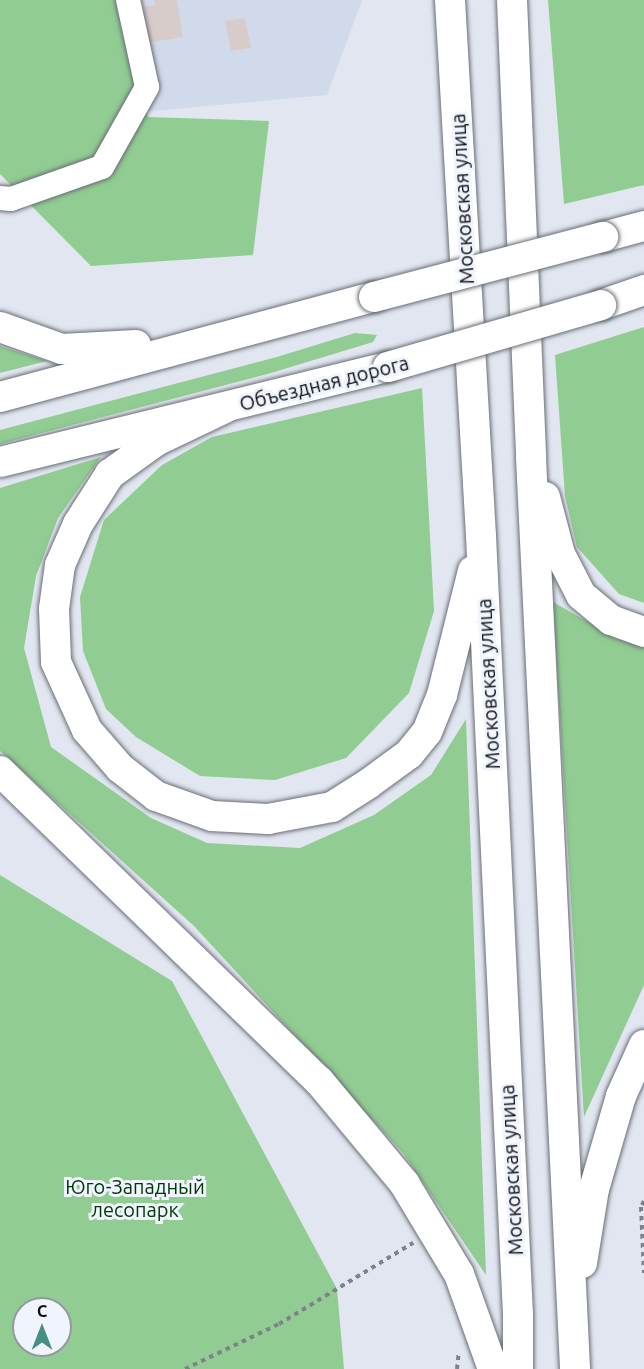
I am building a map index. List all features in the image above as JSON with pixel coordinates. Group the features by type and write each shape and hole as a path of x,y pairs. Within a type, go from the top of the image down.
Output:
{"main road":[{"name":"Московская улица","path":"450,0 481,536 518,1314 518,1369"},
{"path":"512,0 574,1369"},
{"path":"0,396 219,336 644,226"},
{"name":"Объездная дорога","path":"0,462 388,367 602,305 644,290"},
{"path":"0,327 62,349 101,348 219,336"},
{"path":"225,408 156,441 110,474 78,524 60,566 54,609 56,662 87,730 120,768 156,796 212,816 268,819 332,807 409,754 427,732 442,695 481,536"},
{"path":"531,458 549,509 560,555 581,595 611,620 644,632"},
{"path":"0,771 311,1073 404,1183 459,1274 493,1369"},
{"path":"572,1323 594,1189 621,1096 644,1045"}],"lane":[{"path":"0,198 11,199 102,167 147,87 128,0"}],"path":[{"path":"644,1201 641,1207 644,1273"},
{"path":"185,1369 279,1324 416,1241"}],"shaded area":[{"path":"0,0 362,0 327,95 0,125"}],"green space":[{"path":"0,0 126,0 148,117 269,121 253,255 91,266 0,174"},
{"path":"548,0 644,0 644,185 564,204"},
{"path":"644,327 644,603 619,594 577,547 565,496 555,355"},
{"path":"355,333 377,335 373,342 271,373 0,444 0,430 277,357"},
{"path":"0,346 47,361 0,373"},
{"path":"422,388 434,611 409,693 346,758 275,780 200,776 136,737 106,709 83,651 80,597 104,520 162,465 212,437"},
{"path":"101,457 58,518 36,576 24,648 51,747 151,818 207,843 300,848 374,815 431,775 466,719 486,1275 403,1153 194,926 0,751 0,488"},
{"path":"553,602 618,639 644,642 644,985 584,1117"},
{"name":"Юго-Западный лесопарк","path":"0,875 172,981 337,1289 344,1369 0,1369"}],"building":[{"path":"154,0 177,0 183,37 147,43 140,7 155,5"},
{"path":"245,18 251,48 231,51 225,21"}]}
